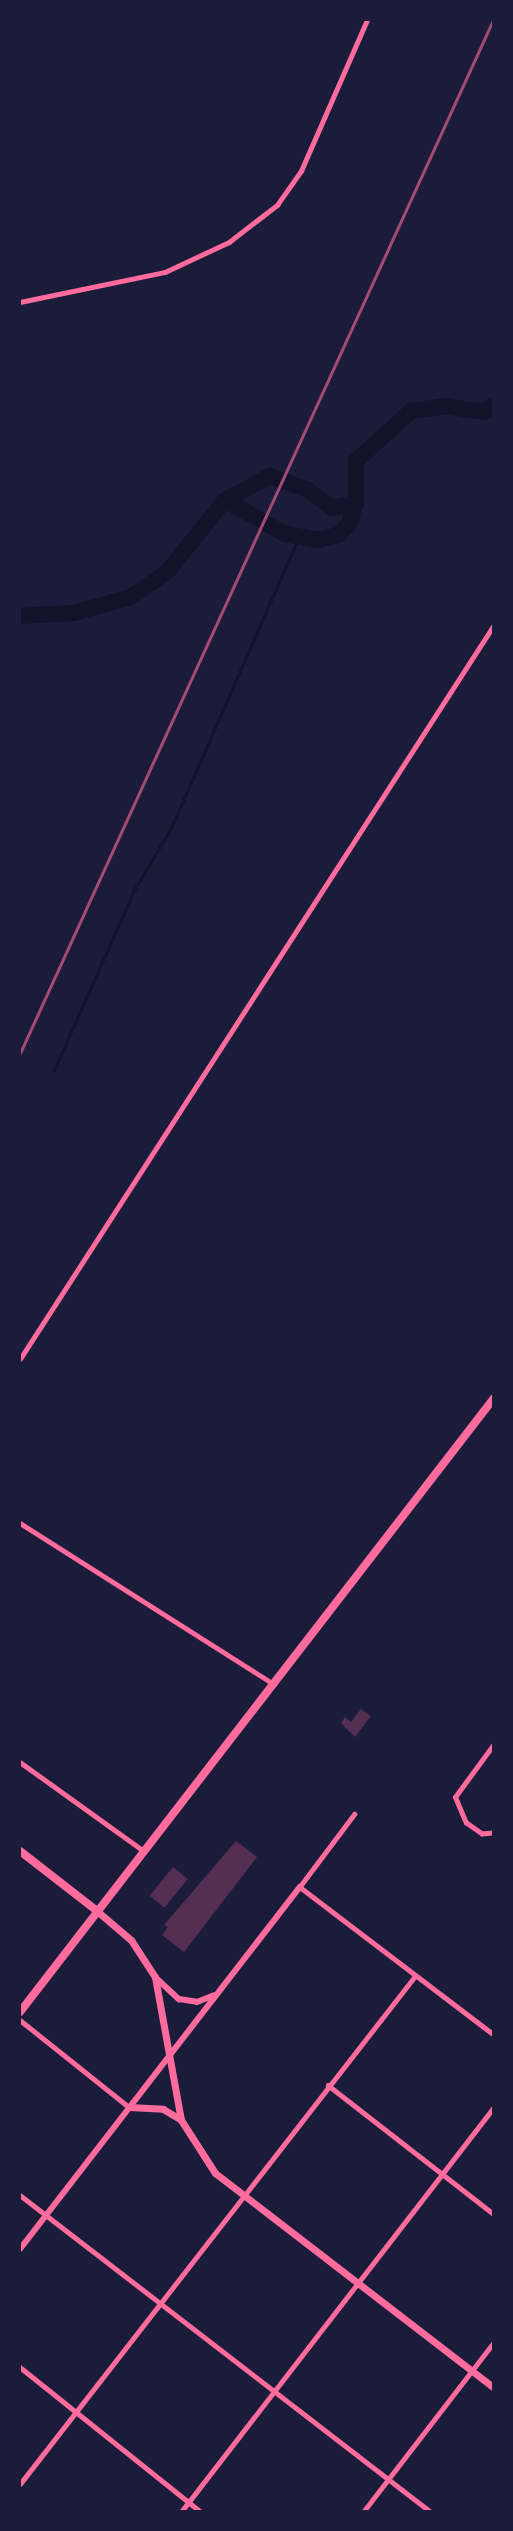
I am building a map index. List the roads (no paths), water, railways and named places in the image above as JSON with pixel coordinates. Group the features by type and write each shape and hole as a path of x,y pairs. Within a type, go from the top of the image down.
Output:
{"main road":[{"path":"20,2012 494,1398"},
{"path":"20,1851 131,1940 155,1977 172,2051 181,2120 197,2150 242,2196 494,2388"},
{"path":"129,2106 163,2109 181,2120"}],"street":[{"path":"20,302 165,272 229,242 277,205 301,171 367,20"},
{"path":"20,1359 494,625"},
{"path":"20,1523 274,1684"},
{"path":"493,1833 482,1834 466,1823 455,1797 494,1744"},
{"path":"20,1762 144,1851"},
{"path":"20,2249 355,1814"},
{"path":"300,1887 494,2035"},
{"path":"20,2484 415,1976"},
{"path":"155,1977 179,1999 197,2002 217,1993"},
{"path":"20,2020 129,2106"},
{"path":"328,2085 494,2214"},
{"path":"181,2511 494,2107"},
{"path":"20,2194 431,2511"},
{"path":"363,2511 494,2342"},
{"path":"20,2367 201,2511"}],"waterway":[{"path":"20,616 74,613 131,597 167,572 225,500 270,476 308,490 332,508 356,503 356,461 411,411 445,406 483,412 494,405"},
{"path":"225,500 285,534 318,540 338,535 349,524 356,503"},
{"path":"54,1070 134,890 171,828 299,536"}],"railway":[{"path":"20,1053 493,20"}]}
